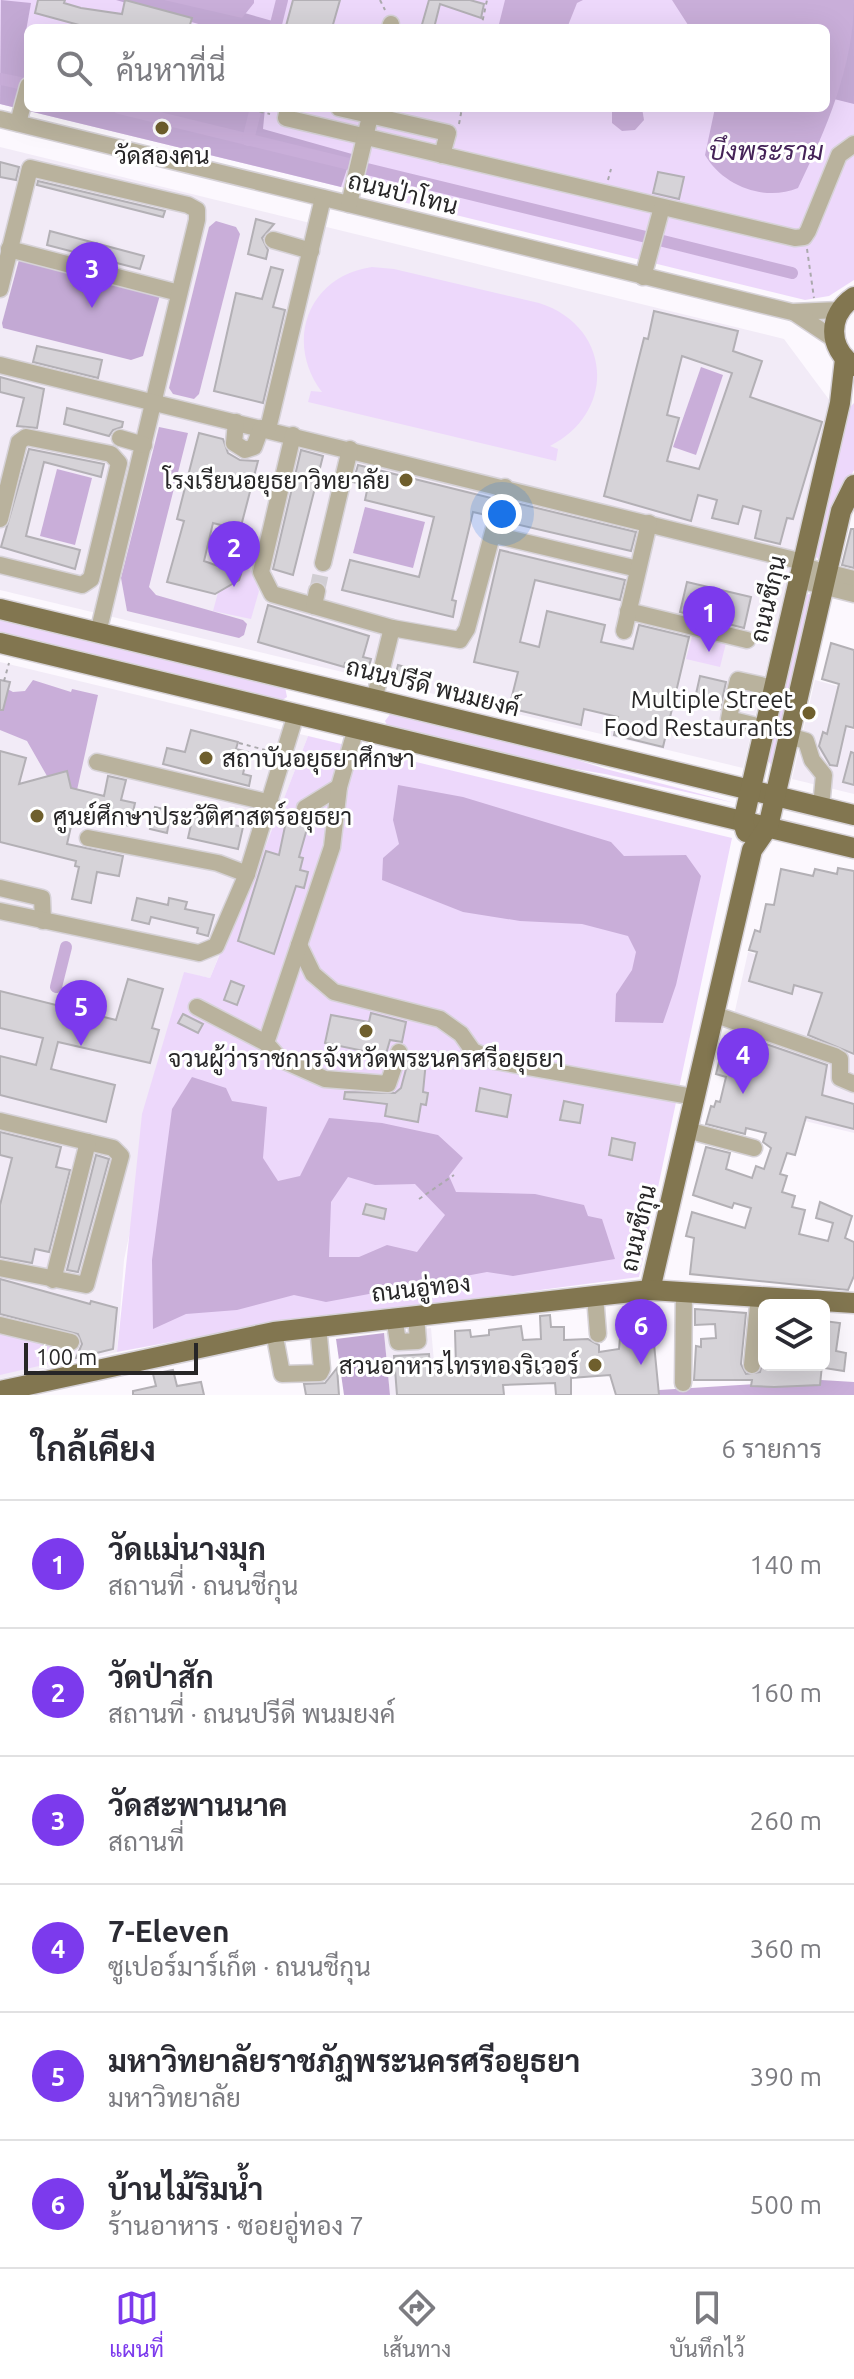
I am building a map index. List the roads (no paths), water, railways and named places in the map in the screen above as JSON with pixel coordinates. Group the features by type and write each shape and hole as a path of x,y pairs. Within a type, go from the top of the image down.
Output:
{"main road":[{"path":"847,304 835,321 834,339 850,363"},
{"name":"ถนนชีกุน","path":"743,822 850,363"},
{"name":"ถนนชีกุน","path":"650,1290 752,850 768,827 841,511 854,485"},
{"name":"ถนนปรีดี พนมยงค์","path":"0,609 854,815"},
{"path":"7,644 854,848"},
{"path":"289,712 290,679"},
{"path":"378,734 375,723 380,701"},
{"path":"743,822 752,850"},
{"name":"ถนนอู่ทอง","path":"0,1391 274,1332 650,1290 854,1303"}],"street":[{"path":"18,123 24,101"},
{"path":"287,112 286,118 795,238 804,237 839,155 845,147 854,144"},
{"path":"349,204 371,112 448,133 442,155"},
{"name":"ถนนป่าโทน","path":"0,119 795,313 815,312 847,304"},
{"path":"0,289 30,168 188,205 197,210 155,402 98,633"},
{"path":"236,422 234,443 245,450 254,447 265,428 323,198"},
{"path":"643,277 662,207"},
{"path":"273,240 311,251"},
{"path":"9,249 179,293"},
{"name":"ถนนป่าโทน","path":"795,313 834,339"},
{"path":"0,365 649,523 801,570 854,594"},
{"path":"293,435 260,564 272,594 315,598 392,628 460,640 467,629 505,487"},
{"path":"0,519 19,442 26,437 111,454 119,463 91,579 82,585 0,565"},
{"path":"120,438 144,445"},
{"path":"323,563 350,449"},
{"path":"106,519 125,523"},
{"path":"624,631 649,523"},
{"path":"494,535 638,569"},
{"path":"825,579 854,579"},
{"path":"628,611 747,640"},
{"path":"380,701 392,628"},
{"path":"765,728 729,719 733,698 738,680 774,688"},
{"path":"0,911 199,953 208,952 216,946 247,874 271,803 285,755 289,712"},
{"path":"266,1043 332,847 339,787 356,728"},
{"path":"789,736 806,741 812,760 824,775 821,807"},
{"path":"97,762 271,803"},
{"path":"305,808 339,787"},
{"path":"88,838 218,863 247,874"},
{"path":"0,888 42,898 43,921"},
{"path":"299,945 313,974 334,992 440,1019 461,1034 473,1051 495,1061 694,1097"},
{"path":"197,1007 266,1043 280,1059 325,1079 381,1086 392,1080 399,1052"},
{"path":"713,1014 835,1056 840,1059 840,1078 854,1084"},
{"path":"0,1121 113,1148 121,1156 90,1281 80,1286 0,1268"},
{"path":"687,1130 754,1148"},
{"path":"53,1280 88,1142"},
{"path":"683,1383 684,1292"},
{"path":"752,1365 759,1295"},
{"path":"595,1296 598,1334"},
{"path":"0,1325 71,1342"},
{"path":"274,1332 282,1374 320,1373 318,1326"}],"water":[{"path":"164,0 254,0 254,3 242,18"},
{"path":"505,0 583,0 577,3 569,24 499,24"},
{"name":"บึงพระราม","path":"672,0 854,0 844,73 819,143 798,188 772,193 746,188 722,175 705,155 714,112 830,112 830,24 687,24"},
{"path":"612,112 643,112 644,120 635,130 622,131 612,123"},
{"path":"216,221 236,227 240,234 199,394 194,399 173,394 169,388 209,227"},
{"path":"701,367 723,375 696,455 673,447"},
{"path":"159,427 188,433 149,587 156,595 243,620 247,624 244,635 239,638 127,611 121,578"},
{"path":"57,469 92,478 75,545 40,536"},
{"path":"365,507 425,522 413,568 353,553"},
{"path":"33,680 71,692 72,689 98,695 77,790 71,788 67,771 47,776 27,741 0,730 0,685 13,692 25,691"},
{"path":"398,785 463,797 611,842 624,856 686,855 701,876 676,985 663,1023 615,1022 616,994 632,970 636,952 628,936 582,924 520,921 463,912 382,880 383,858 399,844 393,820"},
{"path":"192,1077 226,1088 232,1101 267,1107 263,1158 278,1181 300,1176 329,1118 382,1123 438,1135 463,1158 449,1176 456,1192 535,1194 584,1205 588,1216 602,1219 615,1259 513,1276 487,1272 326,1302 294,1295 237,1310 186,1314 153,1329 152,1260 172,1109","holes":["348,1177 375,1185 415,1184 445,1215 417,1252 387,1245 359,1257 329,1257 331,1202"]},
{"path":"821,1380 854,1382 854,1395 639,1395 659,1390"}],"waterway":[{"path":"276,24 282,0"},
{"path":"0,79 20,83"},
{"path":"135,112 349,164"},
{"path":"248,140 255,112"},
{"path":"367,169 646,237"},
{"path":"663,241 792,273"},
{"path":"56,987 66,947"}],"tunnel":[{"path":"317,591 323,563"}],"place":[{"name":"วัดสองคน","path":"162,128"},
{"name":"วัดสะพานนาค","path":"92,308"},
{"name":"โรงเรียนอยุธยาวิทยาลัย","path":"406,480"},
{"name":"วัดป่าสัก","path":"234,587"},
{"name":"วัดแม่นางมุก","path":"709,652"},
{"name":"Multiple Street Food Restaurants","path":"809,713"},
{"name":"สถาบันอยุธยาศึกษา","path":"206,758"},
{"name":"ศูนย์ศึกษาประวัติศาสตร์อยุธยา","path":"37,816"},
{"name":"จวนผู้ว่าราชการจังหวัดพระนครศรีอยุธยา","path":"366,1031"},
{"name":"มหาวิทยาลัยราชภัฏพระนครศรีอยุธยา","path":"81,1046"},
{"name":"7-Eleven","path":"743,1094"},
{"name":"สวนอาหารไทรทองริเวอร์","path":"595,1365"},
{"name":"บ้านไม้ริมน้ำ","path":"641,1365"}]}
